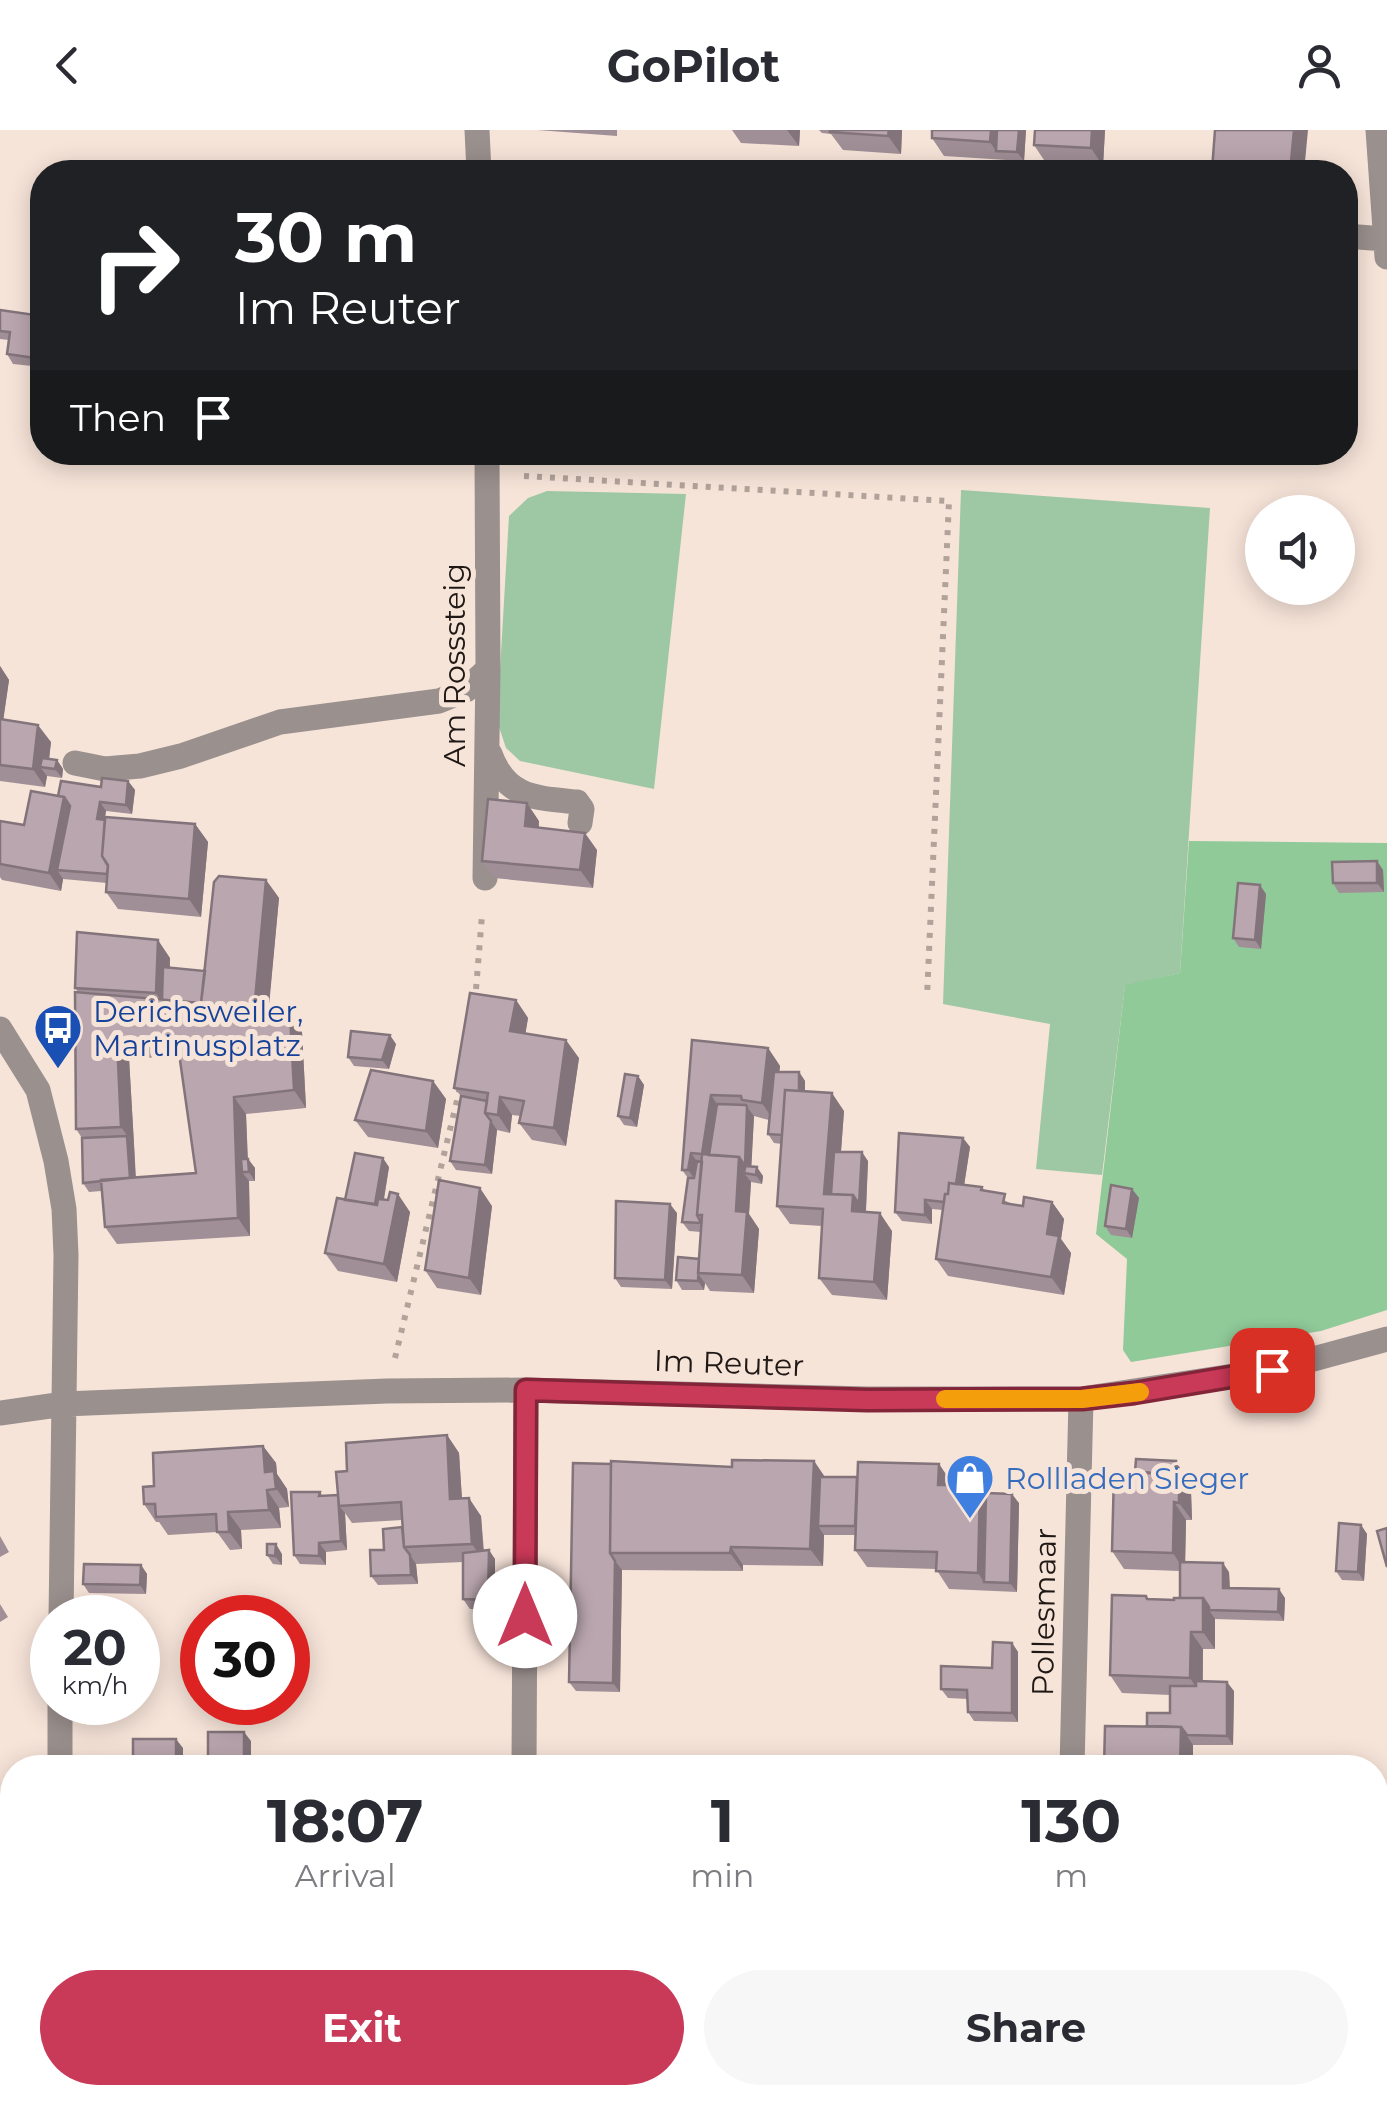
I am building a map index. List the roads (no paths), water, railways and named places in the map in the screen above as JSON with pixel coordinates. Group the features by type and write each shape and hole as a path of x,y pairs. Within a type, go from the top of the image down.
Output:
{"street":[{"path":"477,130 478,160"},
{"path":"1358,240 1386,248 1378,130"},
{"name":"Am Rosssteig","path":"484,878 487,465"},
{"path":"75,763 105,769 140,766 280,722 438,702 466,690 488,669"},
{"path":"487,745 496,772 508,786 521,793 577,802 582,809 580,823"},
{"path":"0,1029 38,1090 64,1208 62,1595"},
{"name":"Im Reuter","path":"0,1413 64,1404 386,1391 526,1390 867,1400 1082,1399 1272,1370 1387,1339"},
{"path":"524,1755 526,1390"},
{"name":"Pollesmaar","path":"1072,1755 1082,1399"},
{"path":"60,1725 60,1755"}],"place":[{"name":"Derichsweiler, Martinusplatz","path":"58,1070"},
{"name":"Rollladen Sieger","path":"970,1520"}]}
